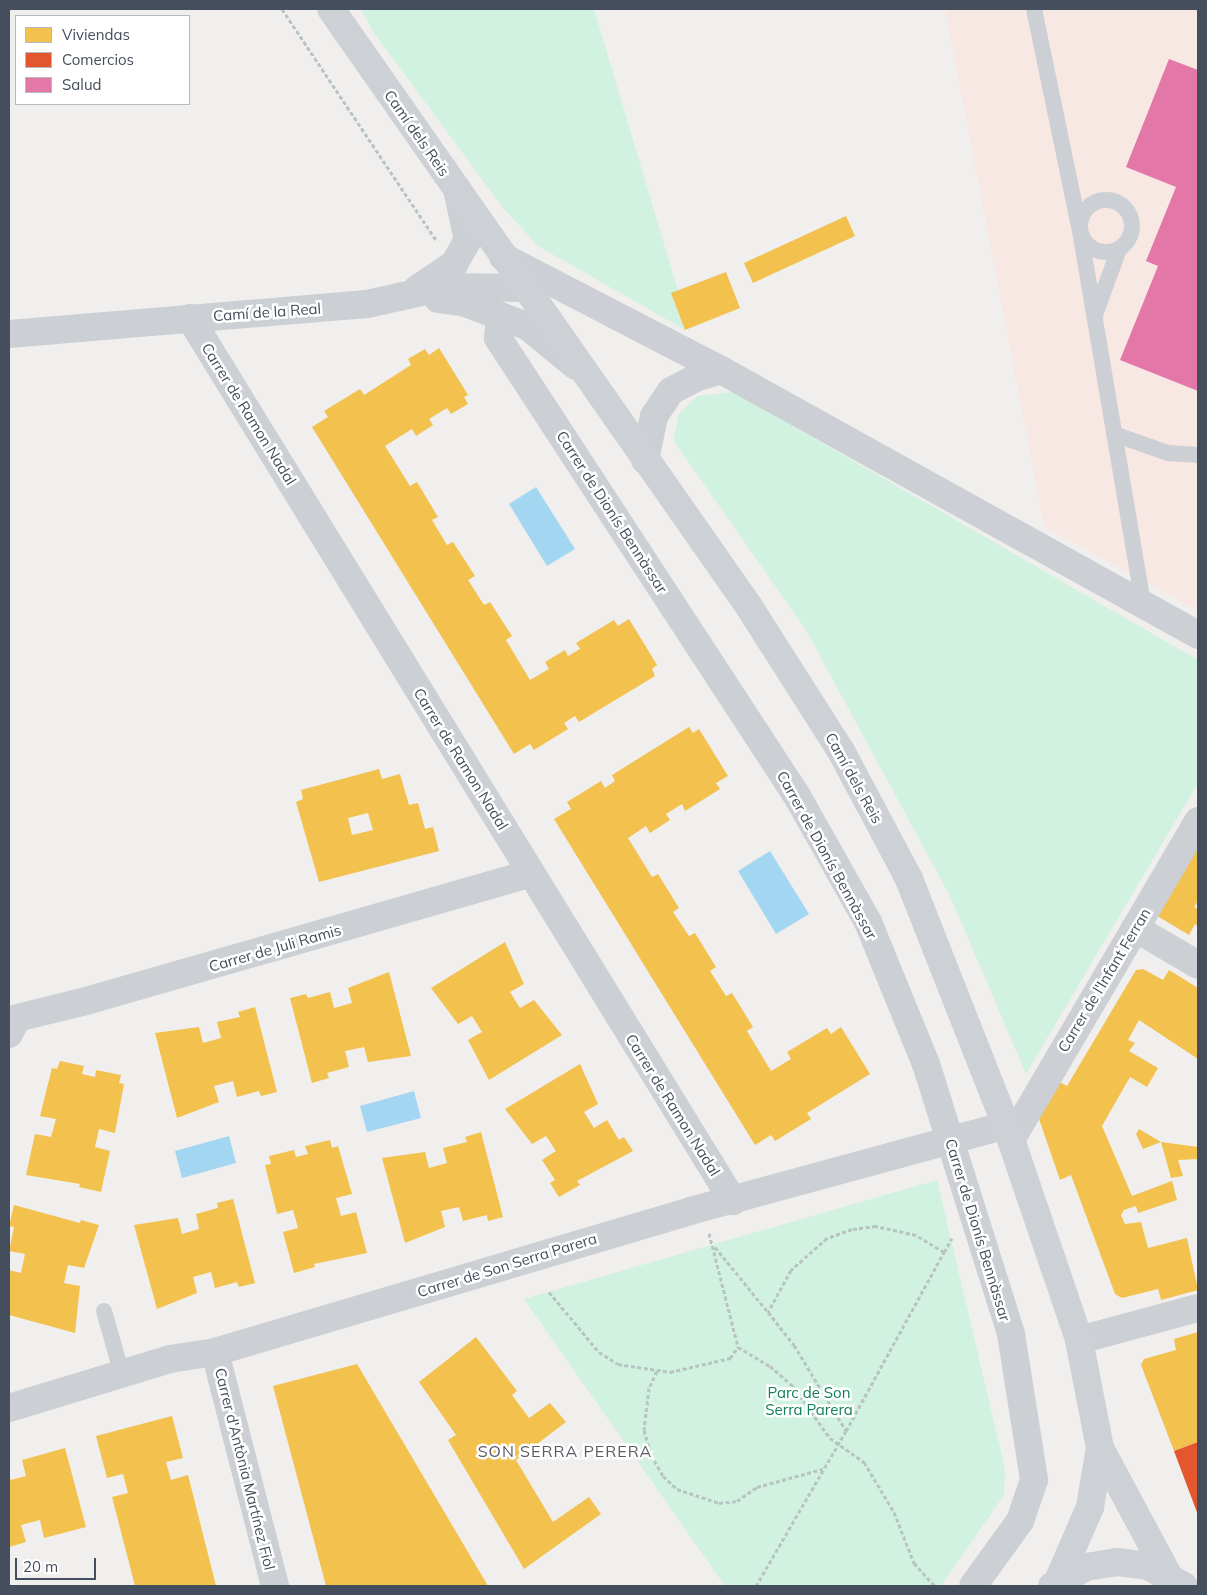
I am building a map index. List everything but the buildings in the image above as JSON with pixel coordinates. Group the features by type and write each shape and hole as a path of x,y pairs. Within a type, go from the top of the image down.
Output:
{"street":[{"name":"Camí dels Reis","path":"331,9 748,605 845,759 909,879 1008,1133"},
{"path":"409,294 454,264 468,240 457,189"},
{"name":"Camí dels Reis","path":"503,257 722,370 1198,635"},
{"name":"Camí de la Real","path":"9,334 367,304 444,287 525,288"},
{"path":"409,294 465,303 527,326 584,373"},
{"name":"Carrer de Dionís Bennàssar","path":"500,316 498,338 797,796 868,922 926,1064 1011,1334 1034,1480 1020,1521 974,1586"},
{"name":"Carrer de Ramon Nadal","path":"190,318 733,1201"},
{"path":"645,460 654,416 671,392 695,378 722,370"},
{"name":"Carrer de l'Infant Ferran","path":"1008,1133 1135,928 1198,821"},
{"name":"Carrer de Juli Ramis","path":"13,1026 86,1001 531,873"},
{"path":"1135,928 1198,965"},
{"path":"1008,1133 1079,1340 1100,1448 1176,1580"},
{"name":"Carrer de Son Serra Parera","path":"9,1408 170,1359 215,1352 690,1211 950,1142 1008,1133"},
{"path":"1079,1340 1198,1308"},
{"name":"Carrer d'Antònia Martínez Fiol","path":"215,1352 275,1586"},
{"path":"1055,1583 1090,1507 1100,1448"},
{"path":"1055,1583 1086,1567 1117,1562 1148,1566 1176,1580"}],"lane":[{"path":"1034,9 1080,231 1143,603"},
{"path":"1094,317 1119,249 1130,237 1132,221 1123,206 1115,202 1097,202 1089,206 1080,222 1080,231 1088,245 1095,250 1103,252 1119,249"},
{"path":"1114,434 1168,453 1198,455"},
{"path":"104,1311 122,1374"}],"path":[{"path":"282,9 454,264"},
{"path":"756,1586 846,1431 944,1252 916,1235 876,1226 852,1229 826,1238 808,1251 791,1270 768,1312"},
{"path":"846,1431 794,1345 712,1245 738,1347 770,1366 792,1385 830,1438 864,1462 894,1512 914,1563 935,1586"},
{"path":"549,1292 599,1352 618,1364 658,1371 697,1367 730,1358 738,1347"},
{"path":"658,1371 649,1388 644,1430 651,1455 663,1476 677,1489 719,1503 737,1501 757,1487 824,1468"}],"shaded area":[{"path":"945,9 1198,9 1198,611 1044,526"}],"green space":[{"path":"361,9 594,9 678,291 671,294 685,330 538,246 504,209 374,33"},
{"path":"734,392 1198,660 1198,783 1026,1074 951,898 806,630 673,440 679,414 697,396"},
{"name":"Parc de Son Serra Parera","path":"937,1180 1005,1469 1004,1495 941,1586 725,1586 524,1299"}],"water":[{"path":"536,487 575,549 547,566 509,504"},
{"path":"770,851 809,914 776,934 738,871"},
{"path":"414,1091 421,1118 367,1132 360,1106"},
{"path":"229,1136 236,1163 182,1178 175,1151"}],"district":[{"name":"SON SERRA PERERA","path":"565,1451"}]}
